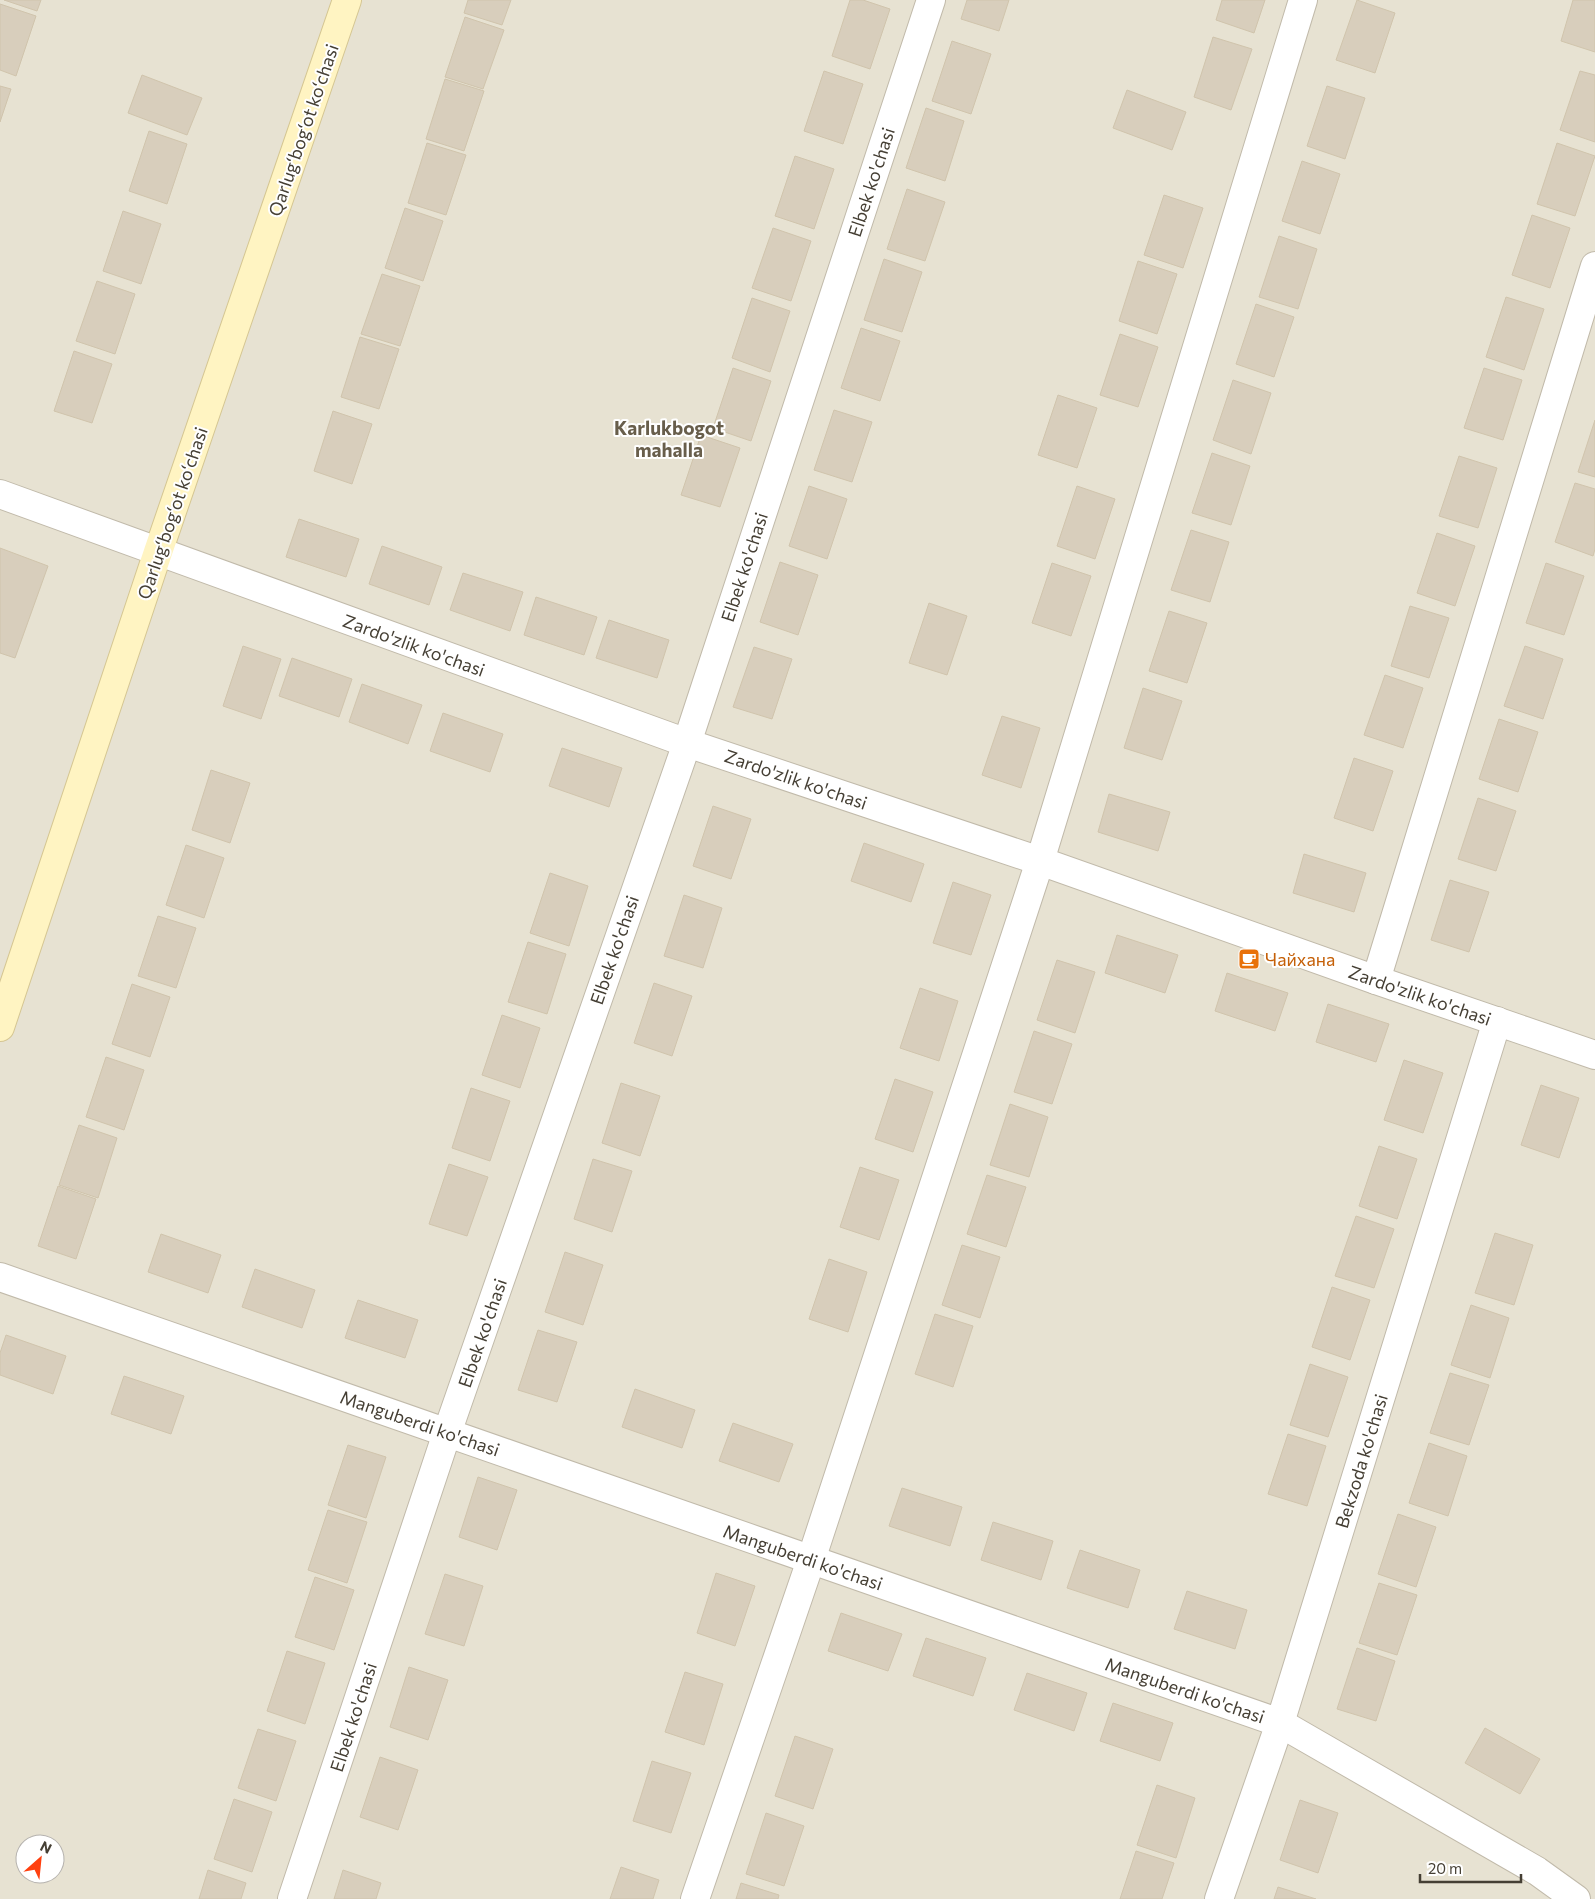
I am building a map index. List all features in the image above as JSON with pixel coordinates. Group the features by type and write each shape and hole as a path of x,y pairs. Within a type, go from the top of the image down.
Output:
{"main road":[{"name":"Qarlug‘bog‘ot ko‘chasi","path":"0,1027 158,552 348,0"}],"street":[{"name":"Elbek ko'chasi","path":"292,1899 447,1433 686,743 931,0"},
{"path":"695,1899 811,1560 1040,861 1303,0"},
{"path":"1376,980 1595,266"},
{"name":"Zardo'zlik ko'chasi","path":"0,494 686,743 1040,861 1595,1055"},
{"name":"Bekzoda ko'chasi","path":"1219,1899 1280,1724 1497,1021"},
{"name":"Manguberdi ko'chasi","path":"0,1277 1280,1724 1537,1871 1576,1899"}],"shaded area":[{"name":"Karlukbogot mahalla","path":"0,0 1595,0 1595,1899 0,1899"}],"building":[{"path":"4,0 41,0 37,11"},
{"path":"468,0 511,0 502,25 464,13"},
{"path":"850,0 863,0 890,9 870,69 832,56"},
{"path":"967,0 1009,0 999,31 961,19"},
{"path":"1222,0 1265,0 1254,33 1216,20"},
{"path":"1357,0 1395,13 1375,73 1336,60"},
{"path":"1573,0 1595,0 1595,52 1561,41"},
{"path":"0,4 36,16 16,76 0,70"},
{"path":"465,17 504,30 483,89 445,77"},
{"path":"1213,37 1252,49 1231,110 1194,97"},
{"path":"952,41 991,54 971,114 932,101"},
{"path":"824,71 863,84 843,144 804,131"},
{"path":"1580,71 1595,75 1595,142 1560,130"},
{"path":"142,75 202,98 187,135 128,113"},
{"path":"445,79 484,91 464,151 426,139"},
{"path":"0,86 11,89 0,122"},
{"path":"1327,86 1365,98 1345,159 1307,146"},
{"path":"1127,90 1186,112 1172,150 1113,128"},
{"path":"926,108 964,121 945,181 906,168"},
{"path":"149,131 187,144 167,204 129,191"},
{"path":"427,143 466,155 446,215 408,203"},
{"path":"1557,143 1595,156 1575,216 1537,204"},
{"path":"795,156 834,169 814,229 775,216"},
{"path":"1302,161 1340,174 1320,234 1282,221"},
{"path":"907,189 945,202 925,261 887,249"},
{"path":"1164,195 1203,208 1183,268 1144,255"},
{"path":"405,208 443,221 423,281 385,268"},
{"path":"123,211 161,224 141,284 103,271"},
{"path":"1532,215 1570,228 1550,288 1512,275"},
{"path":"773,228 811,241 791,301 752,288"},
{"path":"1279,236 1317,249 1298,309 1259,297"},
{"path":"884,259 922,272 902,332 864,320"},
{"path":"1138,261 1177,274 1157,334 1119,321"},
{"path":"382,274 420,286 400,346 361,334"},
{"path":"97,281 135,294 115,354 76,341"},
{"path":"1506,297 1544,309 1524,370 1486,357"},
{"path":"752,298 790,311 770,372 732,358"},
{"path":"1256,304 1294,317 1274,377 1236,364"},
{"path":"861,328 900,341 880,401 841,388"},
{"path":"1120,334 1158,347 1138,407 1100,395"},
{"path":"360,337 399,349 379,409 341,397"},
{"path":"74,351 112,364 92,423 54,411"},
{"path":"733,368 771,381 751,441 713,428"},
{"path":"1484,368 1522,380 1503,440 1464,428"},
{"path":"1233,380 1271,393 1251,454 1213,440"},
{"path":"1058,395 1097,408 1077,468 1038,455"},
{"path":"834,410 872,422 852,482 814,470"},
{"path":"333,411 372,424 352,484 314,471"},
{"path":"1595,420 1595,477 1578,472"},
{"path":"701,435 740,448 720,507 681,495"},
{"path":"1212,453 1250,466 1231,525 1192,513"},
{"path":"1459,456 1497,468 1478,528 1439,516"},
{"path":"1575,483 1595,489 1595,549 1593,556 1555,542"},
{"path":"809,486 847,499 827,559 789,546"},
{"path":"1077,486 1115,499 1095,559 1057,546"},
{"path":"299,519 359,539 346,577 286,557"},
{"path":"1191,530 1229,542 1210,602 1171,590"},
{"path":"1437,533 1475,546 1455,606 1417,593"},
{"path":"382,546 442,567 429,605 369,584"},
{"path":"0,548 48,566 15,658 0,653"},
{"path":"780,562 818,575 798,635 760,622"},
{"path":"1052,563 1091,576 1071,636 1032,623"},
{"path":"1546,563 1584,576 1564,635 1526,623"},
{"path":"463,573 523,592 510,631 450,610"},
{"path":"536,597 597,617 584,655 524,635"},
{"path":"929,603 967,616 947,675 909,663"},
{"path":"1410,606 1449,618 1429,678 1391,666"},
{"path":"1169,611 1207,623 1187,683 1149,671"},
{"path":"609,620 669,640 657,678 596,658"},
{"path":"243,646 281,659 261,719 223,706"},
{"path":"1525,646 1563,659 1543,719 1504,706"},
{"path":"754,647 792,659 772,719 733,707"},
{"path":"292,658 352,679 339,717 279,696"},
{"path":"1385,675 1423,688 1403,748 1364,735"},
{"path":"362,684 422,705 408,744 349,722"},
{"path":"1143,688 1182,701 1162,760 1124,748"},
{"path":"443,713 503,734 490,772 430,751"},
{"path":"1002,716 1040,728 1021,788 982,775"},
{"path":"1499,719 1538,732 1518,792 1479,779"},
{"path":"562,748 622,768 609,807 549,786"},
{"path":"1354,758 1393,771 1373,831 1334,818"},
{"path":"211,770 250,783 230,843 192,830"},
{"path":"1109,794 1170,812 1158,851 1098,832"},
{"path":"1478,798 1516,811 1496,871 1458,859"},
{"path":"713,806 751,819 731,879 693,866"},
{"path":"864,843 924,864 911,902 851,881"},
{"path":"186,845 224,858 204,918 166,905"},
{"path":"1304,854 1366,873 1354,912 1293,893"},
{"path":"550,873 588,886 569,946 530,933"},
{"path":"1450,880 1489,892 1469,952 1431,940"},
{"path":"953,882 991,895 971,955 933,943"},
{"path":"684,895 722,908 703,968 664,956"},
{"path":"158,916 196,928 176,988 138,976"},
{"path":"1117,935 1178,955 1165,993 1105,973"},
{"path":"528,942 566,954 547,1014 508,1002"},
{"path":"1057,960 1095,972 1075,1033 1037,1020"},
{"path":"1227,973 1288,993 1275,1031 1215,1011"},
{"path":"654,983 692,996 672,1056 634,1043"},
{"path":"132,984 170,997 150,1057 112,1044"},
{"path":"920,988 958,1001 939,1061 900,1048"},
{"path":"1328,1004 1389,1024 1376,1062 1316,1042"},
{"path":"502,1015 540,1028 520,1088 482,1075"},
{"path":"1034,1031 1072,1044 1052,1104 1014,1092"},
{"path":"106,1057 144,1070 124,1130 86,1117"},
{"path":"1404,1060 1443,1073 1423,1133 1384,1120"},
{"path":"895,1079 933,1092 913,1152 875,1139"},
{"path":"621,1083 660,1096 640,1156 602,1143"},
{"path":"1541,1085 1579,1098 1559,1158 1521,1145"},
{"path":"471,1088 510,1101 490,1161 452,1148"},
{"path":"1010,1104 1048,1117 1029,1177 990,1165"},
{"path":"79,1125 117,1138 98,1198 59,1185"},
{"path":"1379,1146 1417,1159 1397,1219 1359,1206"},
{"path":"593,1159 632,1171 612,1232 574,1219"},
{"path":"449,1164 488,1177 467,1236 429,1224"},
{"path":"860,1167 899,1180 879,1240 840,1227"},
{"path":"987,1175 1026,1187 1006,1247 967,1234"},
{"path":"58,1186 96,1199 76,1259 38,1246"},
{"path":"1356,1216 1394,1229 1374,1288 1335,1276"},
{"path":"1495,1233 1533,1245 1514,1305 1475,1293"},
{"path":"161,1234 221,1255 208,1293 148,1272"},
{"path":"962,1245 1000,1257 980,1318 942,1305"},
{"path":"565,1252 603,1265 583,1325 545,1312"},
{"path":"829,1259 867,1272 848,1332 809,1319"},
{"path":"255,1269 315,1290 302,1328 242,1307"},
{"path":"1332,1287 1370,1300 1350,1360 1312,1347"},
{"path":"358,1300 418,1320 405,1358 345,1338"},
{"path":"1471,1305 1509,1318 1490,1378 1451,1365"},
{"path":"935,1314 973,1326 953,1387 915,1374"},
{"path":"538,1330 577,1342 557,1402 518,1390"},
{"path":"6,1335 66,1356 53,1394 0,1375 0,1353"},
{"path":"1310,1364 1348,1377 1328,1437 1290,1425"},
{"path":"1450,1373 1489,1385 1469,1445 1430,1433"},
{"path":"124,1376 184,1396 171,1434 111,1414"},
{"path":"635,1389 695,1410 682,1448 622,1427"},
{"path":"733,1423 793,1444 779,1482 719,1461"},
{"path":"1288,1434 1326,1446 1307,1506 1268,1494"},
{"path":"1429,1443 1467,1456 1448,1516 1409,1503"},
{"path":"348,1445 386,1457 366,1518 328,1505"},
{"path":"478,1477 517,1490 497,1550 459,1537"},
{"path":"902,1488 962,1507 950,1546 889,1526"},
{"path":"328,1510 367,1522 347,1583 308,1570"},
{"path":"1398,1514 1436,1527 1416,1587 1378,1574"},
{"path":"993,1522 1053,1541 1041,1580 981,1560"},
{"path":"1080,1550 1140,1570 1128,1608 1067,1588"},
{"path":"716,1573 755,1586 735,1646 697,1633"},
{"path":"445,1574 483,1586 464,1646 425,1634"},
{"path":"315,1577 354,1590 334,1650 295,1637"},
{"path":"1379,1583 1417,1595 1397,1655 1359,1643"},
{"path":"1187,1591 1247,1610 1235,1649 1174,1629"},
{"path":"841,1613 902,1634 888,1671 828,1651"},
{"path":"926,1638 986,1658 973,1696 913,1676"},
{"path":"1357,1648 1395,1661 1376,1721 1337,1709"},
{"path":"287,1651 325,1663 305,1724 267,1711"},
{"path":"409,1667 448,1680 428,1740 390,1727"},
{"path":"685,1672 723,1684 704,1745 665,1732"},
{"path":"1027,1673 1087,1693 1074,1731 1014,1710"},
{"path":"1113,1703 1173,1723 1160,1761 1100,1741"},
{"path":"1485,1728 1540,1759 1520,1794 1465,1763"},
{"path":"258,1729 296,1741 276,1801 238,1788"},
{"path":"795,1736 833,1749 813,1809 775,1796"},
{"path":"380,1757 418,1770 398,1830 360,1817"},
{"path":"652,1761 691,1773 671,1833 633,1821"},
{"path":"1157,1785 1195,1798 1176,1858 1137,1845"},
{"path":"234,1799 272,1812 252,1872 214,1859"},
{"path":"1300,1800 1338,1813 1318,1873 1280,1860"},
{"path":"766,1813 804,1826 784,1886 746,1874"},
{"path":"1136,1851 1174,1863 1162,1899 1120,1899"},
{"path":"621,1867 659,1880 653,1899 610,1899"},
{"path":"208,1870 246,1883 241,1899 199,1899"},
{"path":"343,1870 381,1883 376,1899 334,1899"},
{"path":"741,1883 779,1895 778,1899 736,1899"},
{"path":"1278,1887 1316,1899 1274,1899"}],"place":[{"name":"Чайхана","path":"1249,959"}],"district":[{"name":"Karlukbogot mahalla","path":"669,438"}]}
